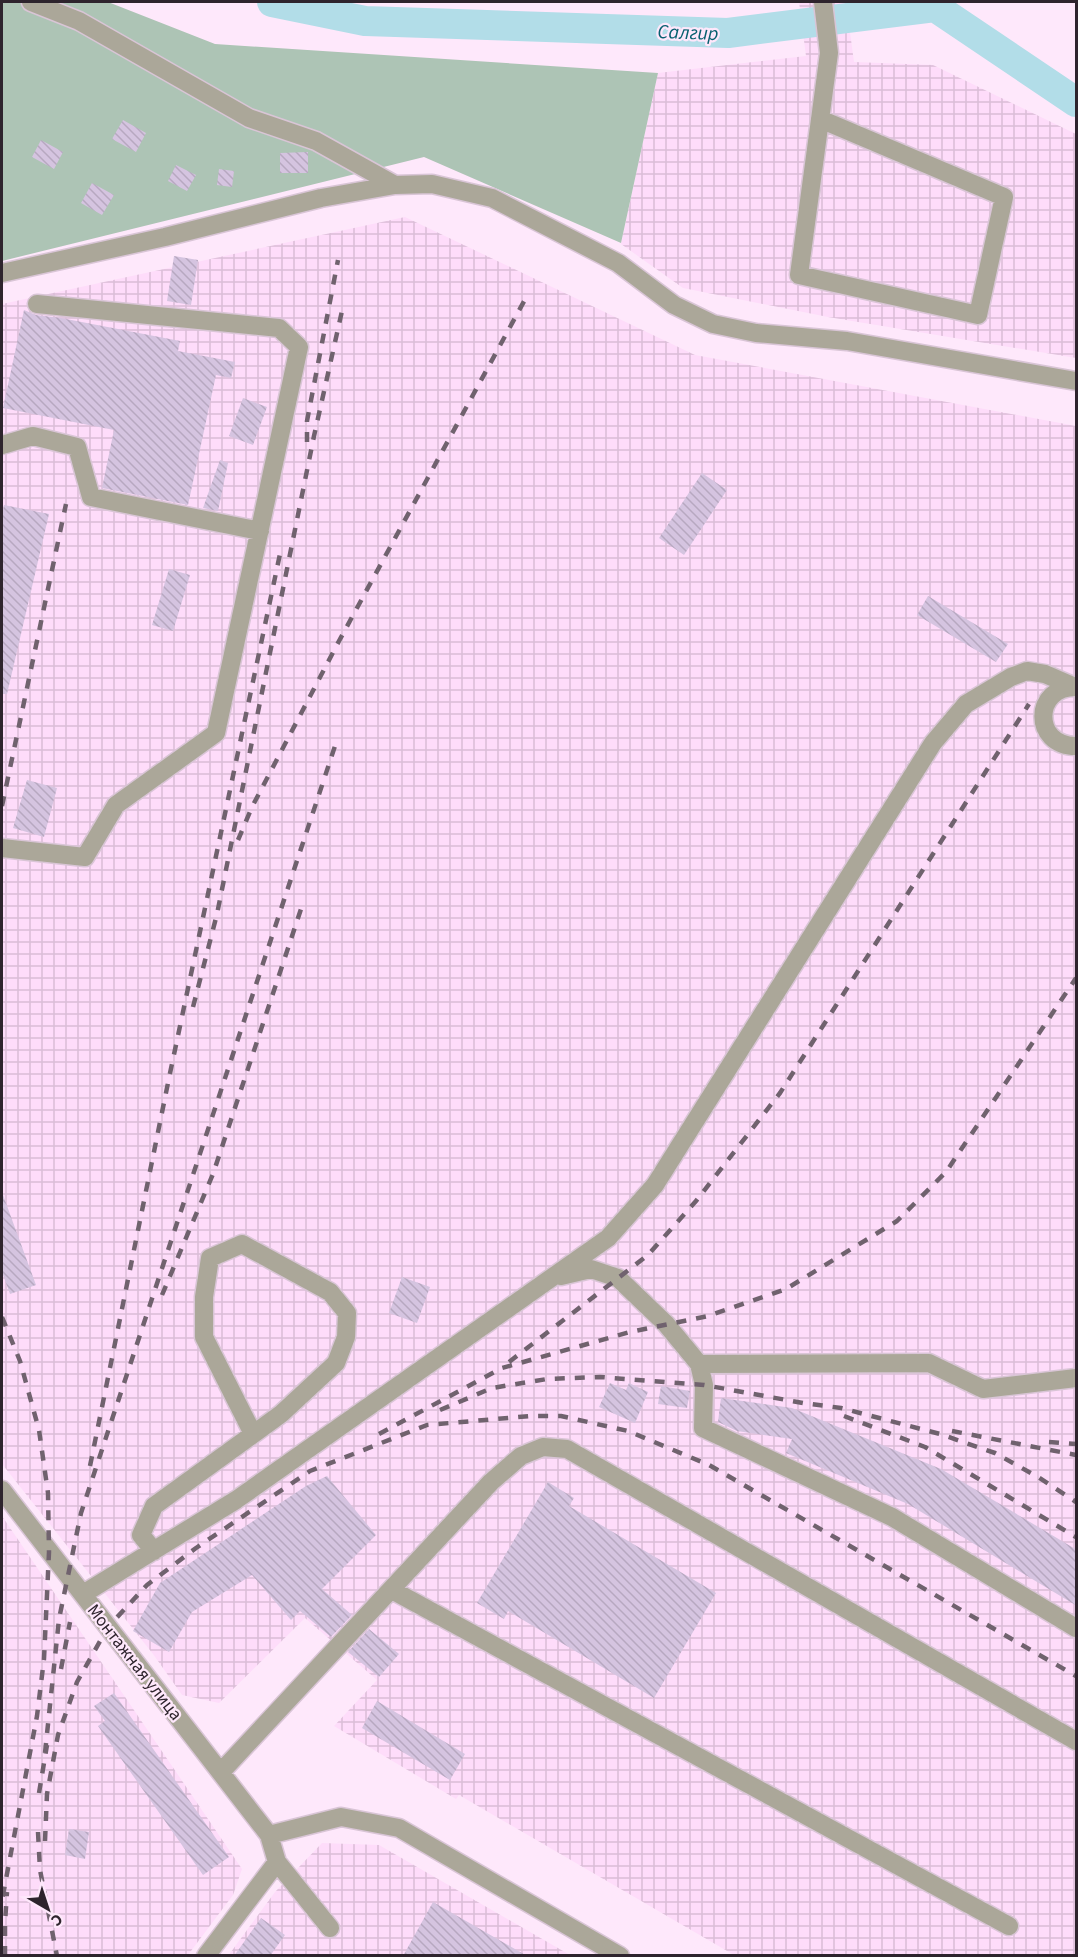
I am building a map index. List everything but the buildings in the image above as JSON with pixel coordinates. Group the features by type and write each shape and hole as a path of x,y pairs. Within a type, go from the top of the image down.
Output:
{"street":[{"path":"31,2 79,21 249,118 316,141 395,185"},
{"path":"820,119 1004,198 978,315 799,274 829,52 823,2"},
{"path":"2,273 165,237 321,198 395,185 432,184 492,198 618,263 674,305 713,324 756,333 847,340 1077,381"},
{"path":"2,848 85,857 116,805 216,733 299,347 279,328 37,304"},
{"path":"2,445 33,436 77,447 91,497 260,531"},
{"path":"83,1594 236,1500 608,1238 656,1185 933,743 966,704 1011,677 1027,671 1045,674 1076,687"},
{"path":"1076,687 1065,688 1050,698 1043,717 1050,736 1067,746 1077,746"},
{"path":"154,1551 141,1534 154,1506 281,1414 336,1364 346,1337 348,1313 330,1292 242,1244 210,1258 204,1297 204,1337 253,1434"},
{"path":"550,1279 591,1269 618,1278 666,1324 699,1364 704,1385 703,1428 892,1517 1077,1628"},
{"path":"699,1364 929,1364 983,1389 1077,1378"},
{"path":"220,1772 491,1482 521,1456 543,1447 567,1449 1077,1741"},
{"name":"Монтажная улица","path":"2,1490 269,1835 277,1862"},
{"path":"392,1590 1009,1926"},
{"path":"269,1835 341,1817 399,1828 620,1956"},
{"path":"206,1956 277,1862 330,1928"}],"shaded area":[{"path":"799,2 846,2 854,62 933,65 1076,134 1076,358 828,317 683,288 621,244 658,73 806,56"},
{"path":"405,217 695,355 1076,426 1076,1955 734,1955 459,1795 456,1799 334,1726 377,1680 305,1618 219,1703 182,1695 153,1654 2,1464 2,304"},
{"path":"2,1516 242,1869 233,1895 188,1955 2,1955"},
{"path":"322,1843 379,1845 570,1955 228,1956 275,1892"}],"green space":[{"path":"2,2 108,2 215,44 658,73 621,243 424,157 2,261"}],"waterway":[{"name":"Салгир","path":"272,2 365,21 728,33 935,7 1076,102"}],"railway":[{"path":"307,442 307,421 338,260"},
{"path":"238,840 252,807 339,641 528,294"},
{"path":"193,1007 217,914 314,436 342,311"},
{"path":"2,806 66,504"},
{"path":"90,1466 280,554"},
{"path":"509,1362 648,1255 696,1201 780,1093 1029,704"},
{"path":"45,1753 59,1619 81,1513 337,740"},
{"path":"162,1295 213,1174 303,903"},
{"path":"379,1434 502,1368 630,1332 708,1316 786,1289 897,1221 946,1172 1076,978"},
{"path":"2,1317 20,1361 39,1430 48,1493 49,1552 44,1659 37,1716 2,1900"},
{"path":"440,1410 492,1388 547,1379 600,1377 704,1385 841,1408 940,1434 995,1453 1076,1502"},
{"path":"45,1841 47,1794 58,1735 77,1682 108,1627 147,1585 196,1548 310,1471 427,1425 530,1416 561,1416 628,1431 709,1465 1076,1676"},
{"path":"844,1416 925,1447 1076,1537"},
{"path":"952,1431 1076,1455"},
{"path":"1049,1442 1076,1444"},
{"path":"61,1669 70,1622"},
{"path":"39,1793 47,1745"},
{"path":"38,1832 40,1870 57,1956"},
{"path":"5,1956 7,1892"}]}
